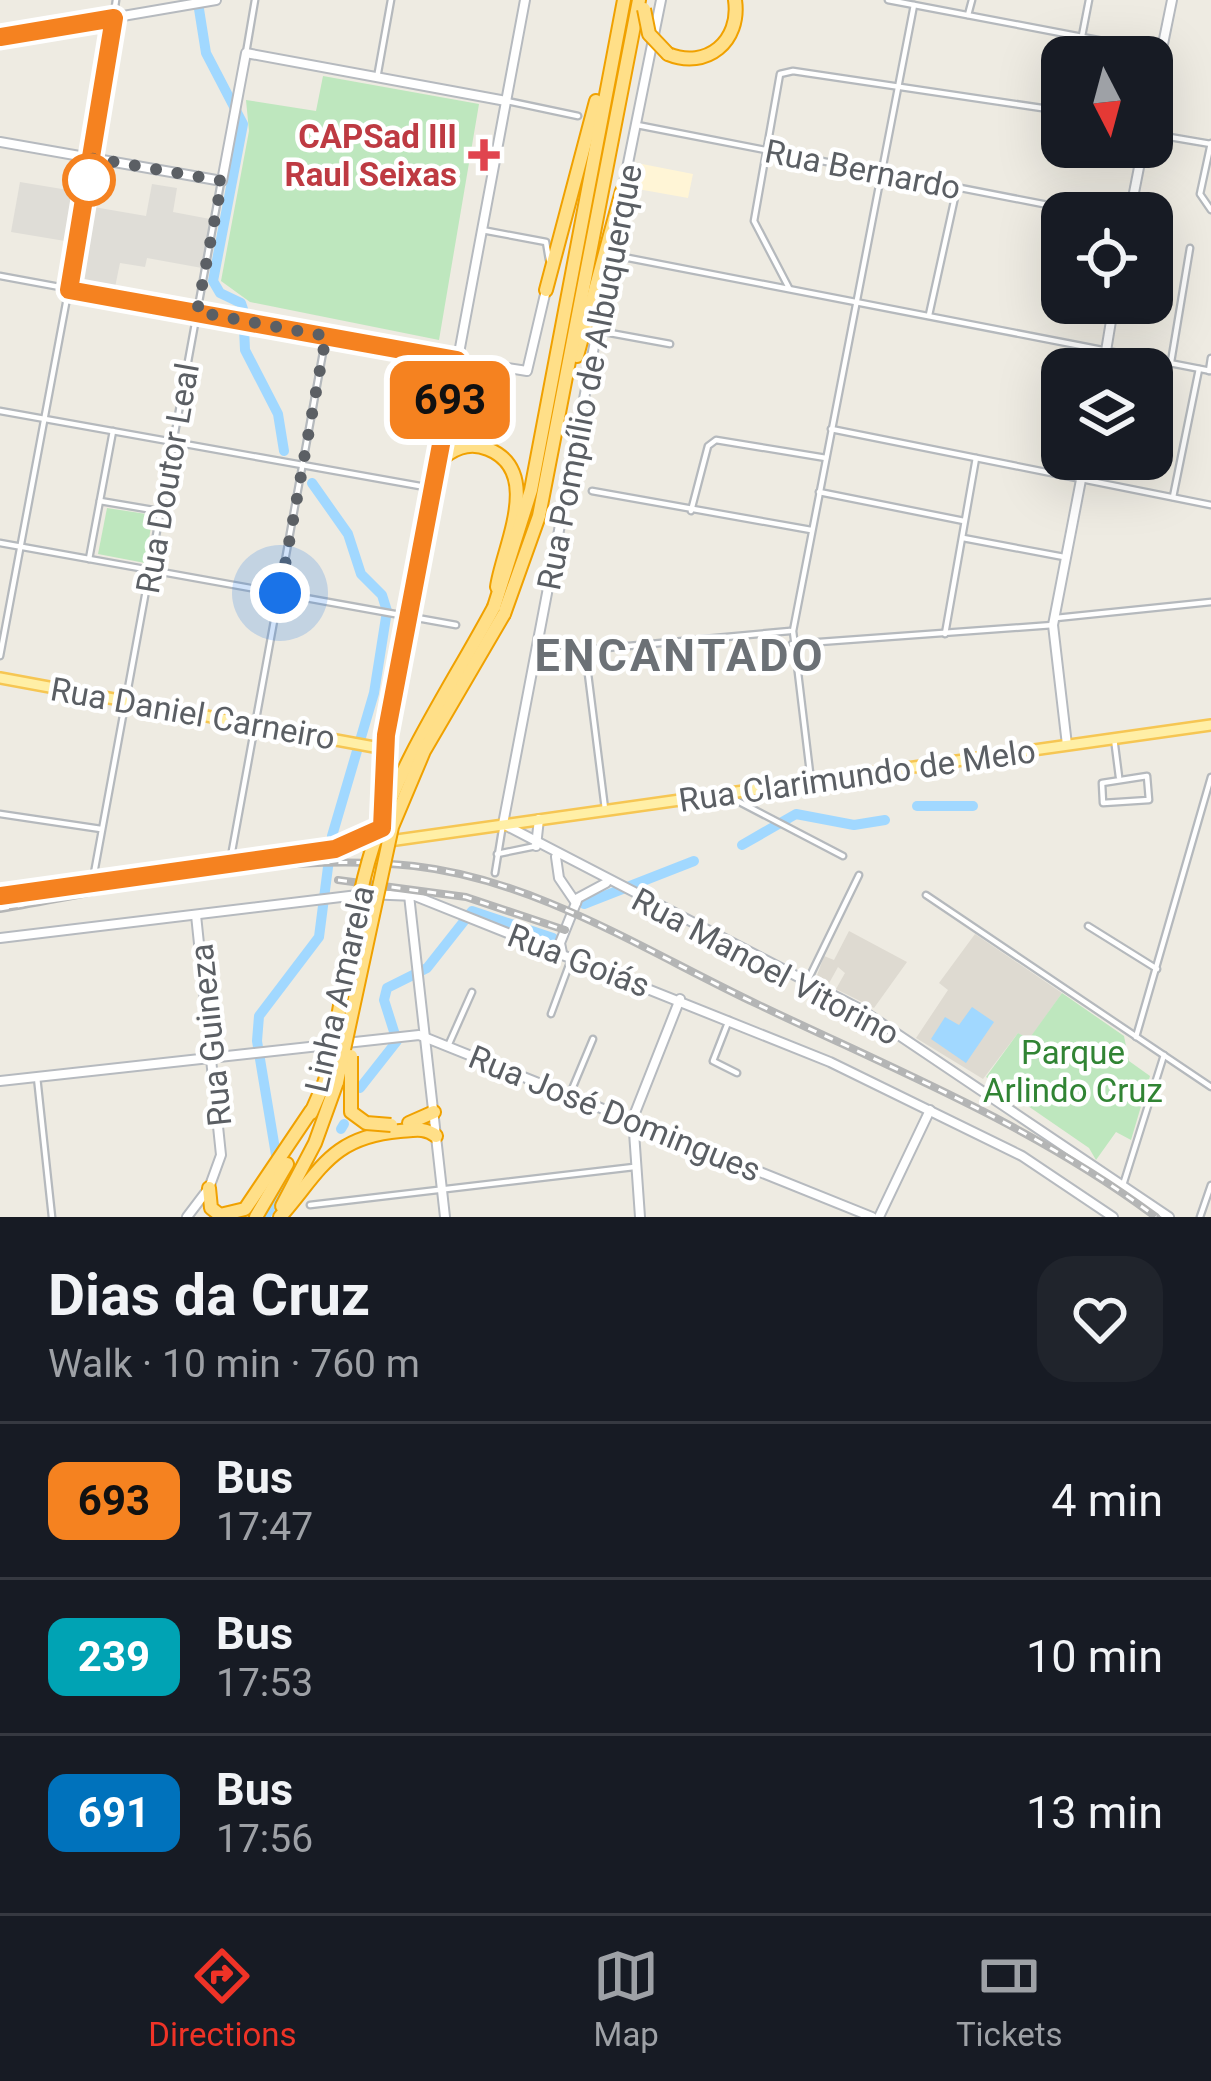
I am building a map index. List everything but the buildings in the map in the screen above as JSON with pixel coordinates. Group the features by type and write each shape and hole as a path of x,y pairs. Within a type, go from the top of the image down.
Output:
{"highway":[{"name":"Linha Amarela","path":"256,1217 331,1082 364,875 382,821 414,745 498,607 532,490 624,0"},
{"name":"Linha Amarela","path":"277,1217 315,1143 351,1019 376,885 399,809 534,536 642,3"},
{"path":"642,3 649,34 668,54 685,59 714,52 731,34 736,4"},
{"path":"546,290 615,43"},
{"path":"560,409 622,191"},
{"path":"437,463 452,450 476,446 497,454 510,468 516,503 498,607"},
{"path":"351,1019 351,1112 366,1123 392,1124 422,1121 434,1112"},
{"path":"209,1188 211,1208 220,1215 245,1209 311,1111"},
{"path":"277,1217 350,1140 422,1129 436,1136"}],"main road":[{"name":"Rua Daniel Carneiro","path":"0,678 385,749"},
{"name":"Rua Clarimundo de Melo","path":"0,896 1211,724"},
{"path":"385,749 385,824 393,832 418,836"},
{"path":"330,849 370,838 385,824"}],"street":[{"path":"0,656 93,158 116,0"},
{"path":"0,38 216,0"},
{"name":"Rua Doutor Leal","path":"92,885 255,0"},
{"path":"377,78 391,0"},
{"path":"385,749 524,0"},
{"name":"Rua Pompílio de Albuquerque","path":"502,824 661,0"},
{"path":"888,0 1082,36 1089,0"},
{"path":"968,15 972,0"},
{"path":"1165,36 1172,0"},
{"path":"811,781 793,631 914,5"},
{"path":"246,53 578,116"},
{"path":"789,288 755,227 778,78 793,71 1041,108"},
{"name":"Rua Bernardo","path":"637,125 1041,204"},
{"path":"1173,137 1211,143 1200,194 1211,209"},
{"path":"0,142 222,181"},
{"path":"929,315 957,188"},
{"path":"0,276 521,372 532,364 546,290 548,244 482,230"},
{"path":"1173,350 1190,248"},
{"path":"613,255 1091,348"},
{"path":"597,331 670,344"},
{"path":"230,864 326,336"},
{"path":"460,346 474,364"},
{"path":"1173,362 1210,371 1211,358"},
{"path":"1173,496 1199,369"},
{"path":"0,411 432,488"},
{"path":"831,429 1041,472"},
{"path":"89,559 112,431"},
{"path":"692,512 708,446 719,440 826,458"},
{"path":"945,634 976,458"},
{"path":"1067,745 1054,622 1081,480 1211,505"},
{"path":"592,491 812,530"},
{"path":"819,492 964,521"},
{"path":"100,501 160,511"},
{"path":"961,538 1064,557"},
{"path":"0,543 456,625"},
{"path":"792,644 945,634 1211,602"},
{"path":"539,641 585,650 793,631"},
{"path":"585,650 604,809"},
{"path":"1114,738 1119,777"},
{"path":"1148,776 1150,800 1104,805 1101,784 1119,777 1148,776"},
{"path":"1136,1037 1211,777"},
{"path":"723,794 843,856"},
{"path":"0,814 101,830"},
{"path":"497,854 536,846 539,819"},
{"path":"495,873 502,824"},
{"name":"Rua Manoel Vitorino","path":"502,824 555,856 860,1009 1169,1217"},
{"path":"551,1013 576,903 560,878 555,856"},
{"path":"806,982 859,875"},
{"path":"576,903 611,884"},
{"path":"409,895 445,1217"},
{"name":"Rua Goiás","path":"0,938 325,899 409,895 565,951 729,1020 1051,1172 1113,1217"},
{"path":"926,896 1211,1087"},
{"name":"Rua Guineza","path":"187,1217 209,1188 221,1155 196,915"},
{"path":"1088,926 1157,969"},
{"path":"448,1046 472,992"},
{"path":"640,1217 633,1118 680,999"},
{"path":"729,1020 713,1060 737,1073"},
{"path":"0,1081 424,1036"},
{"name":"Rua José Domingues","path":"424,1036 876,1217"},
{"path":"570,1094 593,1039"},
{"path":"1123,1185 1164,1055"},
{"path":"37,1077 52,1217"},
{"path":"876,1217 924,1111"},
{"path":"310,1205 634,1167"},
{"path":"1201,1217 1211,1185"},
{"path":"1094,1217 1101,1207"}],"shaded area":[{"path":"637,163 693,174 688,198 632,188"},
{"path":"20,182 80,192 71,242 11,232"},
{"path":"152,184 177,188 173,212 210,219 202,268 147,258 145,267 120,263 114,292 74,285 88,206 146,216"},
{"path":"849,931 907,962 874,1008 836,989 845,973 838,967 828,985 816,978 824,956 834,960"},
{"path":"975,934 1062,993 1029,1040 1018,1033 983,1079 916,1038 948,990 939,983"}],"green space":[{"path":"323,76 479,104 439,340 250,302 221,281 249,131 246,100 316,111"},
{"path":"107,508 153,515 145,563 98,554"},
{"name":"Parque Arlindo Cruz","path":"1062,993 1124,1036 1129,1061 1150,1076 1131,1140 1116,1132 1096,1160 1089,1148 986,1077 1018,1033 1029,1039"}],"water":[{"path":"972,1007 994,1022 966,1063 931,1039 945,1017 959,1025"}],"waterway":[{"path":"199,9 206,53 243,124 213,281 220,293 241,303 244,312"},
{"path":"244,328 245,350 278,414 284,451"},
{"path":"276,1155 257,1041 259,1016 319,937 332,836 374,693 387,611 382,595 361,574 348,534 312,483"},
{"path":"917,806 973,806"},
{"path":"742,845 796,814 854,825 885,820"},
{"path":"584,904 694,861"},
{"path":"360,1088 397,1041 384,1000 387,988 427,968 472,911 553,938"},
{"path":"341,1129 344,1124"},
{"path":"265,1217 290,1177"}],"railway":[{"path":"0,909 154,881 310,863 414,866 460,874 548,902 962,1101 1061,1154 1156,1217"},
{"path":"338,880 466,897 565,930"}],"bus line":[{"name":"693","path":"0,37 114,18 69,290 457,360 386,735 382,828 370,838 335,849 0,896"}],"place":[{"name":"CAPSad III Raul Seixas","path":"484,155"}],"district":[{"name":"ENCANTADO","path":"680,655"}],"route":[{"path":"89,180 93,158 222,181 197,312 326,336 280,593"}]}
